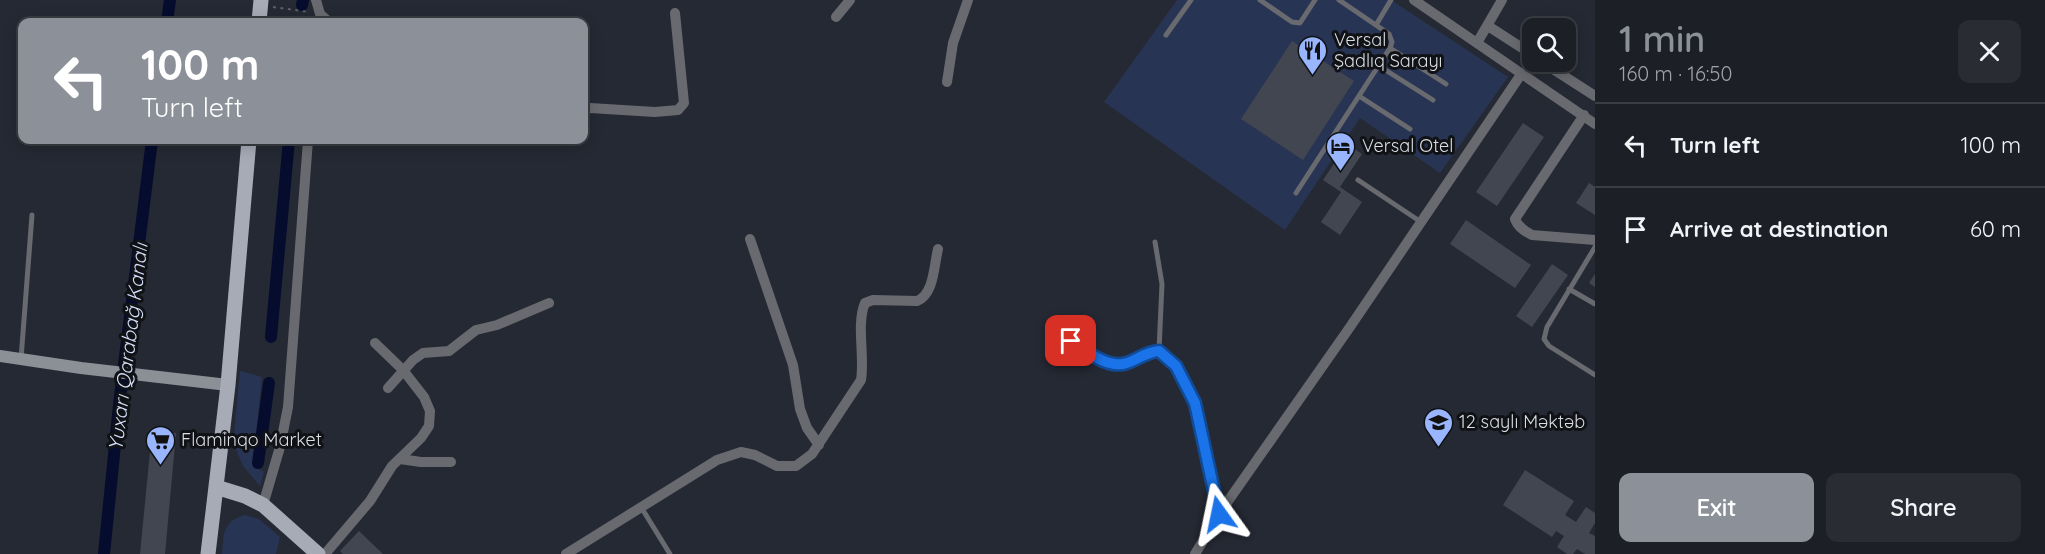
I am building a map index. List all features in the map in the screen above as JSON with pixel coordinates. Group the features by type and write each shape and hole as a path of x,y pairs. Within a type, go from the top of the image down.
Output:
{"main road":[{"path":"260,18 264,3"},
{"path":"208,554 228,385 249,144"},
{"path":"216,487 245,496 263,505 318,554"}],"street":[{"path":"316,0 320,14 324,18"},
{"path":"836,17 850,0"},
{"path":"947,82 953,43 969,0"},
{"path":"1414,0 1595,124"},
{"path":"1477,43 1502,0"},
{"path":"588,109 655,112 678,110 684,103 675,14"},
{"path":"1488,26 1522,49"},
{"path":"1558,72 1592,94 1595,80"},
{"path":"1195,554 1219,514 1522,73"},
{"path":"1584,115 1515,219 1517,224 1532,235 1595,240"},
{"path":"263,505 280,447 288,407 308,144"},
{"path":"750,239 793,365 800,409 807,428 819,445"},
{"path":"566,554 717,460 741,452 755,455 777,466 796,466 812,454 861,380 863,368 861,312 865,303 873,300 917,301 924,298 928,292 938,249"},
{"path":"388,388 413,360 423,354 449,351 476,330 497,325 549,303"},
{"path":"1071,341 1105,362 1123,364 1148,351 1159,351 1176,366 1195,403 1219,514"},
{"path":"326,554 370,501 392,466 429,426 430,411 424,397 403,370 375,343"},
{"path":"0,356 228,385"},
{"path":"400,459 451,462"}],"lane":[{"path":"1166,35 1191,0"},
{"path":"1260,0 1292,22 1300,23 1315,0"},
{"path":"1296,193 1379,66 1392,42 1389,34 1339,0"},
{"path":"1376,25 1391,0"},
{"path":"1390,48 1446,84"},
{"path":"1379,66 1433,100"},
{"path":"1359,96 1410,129"},
{"path":"1358,180 1421,222"},
{"path":"21,359 32,215"},
{"path":"1155,242 1162,284 1159,351"},
{"path":"1595,247 1547,327 1544,339 1549,346 1595,375"},
{"path":"1569,289 1595,304"},
{"path":"641,507 670,554"}],"path":[{"path":"264,3 320,14"}],"shaded area":[{"path":"1177,0 1391,0 1508,77 1440,173 1360,118 1285,230 1104,102"},
{"path":"240,371 262,377 253,466 264,472 260,486 243,466 233,443"},
{"path":"245,515 259,519 280,537 276,554 222,554 224,534 228,525"}],"building":[{"path":"1292,41 1354,81 1303,160 1241,119"},
{"path":"1523,123 1544,137 1497,206 1476,192"},
{"path":"1347,144 1362,154 1340,187 1362,202 1340,235 1321,222 1341,192 1323,180"},
{"path":"1589,183 1595,187 1595,215 1576,203"},
{"path":"1466,220 1531,265 1515,288 1450,244"},
{"path":"1552,264 1568,275 1532,327 1516,316"},
{"path":"1595,274 1595,287 1589,283"},
{"path":"152,431 176,433 165,554 140,554"},
{"path":"1525,470 1574,501 1565,515 1576,522 1586,507 1595,513 1595,523 1589,533 1595,536 1595,554 1585,554 1577,549 1573,554 1567,554 1557,547 1564,536 1556,531 1552,537 1503,505"},
{"path":"359,531 383,554 343,554 340,551"}],"waterway":[{"name":"Yuxarı Qarabağ Kanalı","path":"168,18 170,0"},
{"path":"302,5 303,0"},
{"name":"Yuxarı Qarabağ Kanalı","path":"104,554 119,405 152,144"},
{"path":"271,337 289,144"},
{"path":"258,463 269,383"}],"place":[{"name":"Versal Şadlıq Sarayı","path":"1313,76"},
{"name":"Versal Otel","path":"1341,172"},
{"name":"12 saylı Məktəb","path":"1438,448"},
{"name":"Flaminqo Market","path":"160,466"}],"route":[{"path":"1071,341 1105,362 1123,364 1148,351 1159,351 1176,366 1195,403 1219,514"}]}
